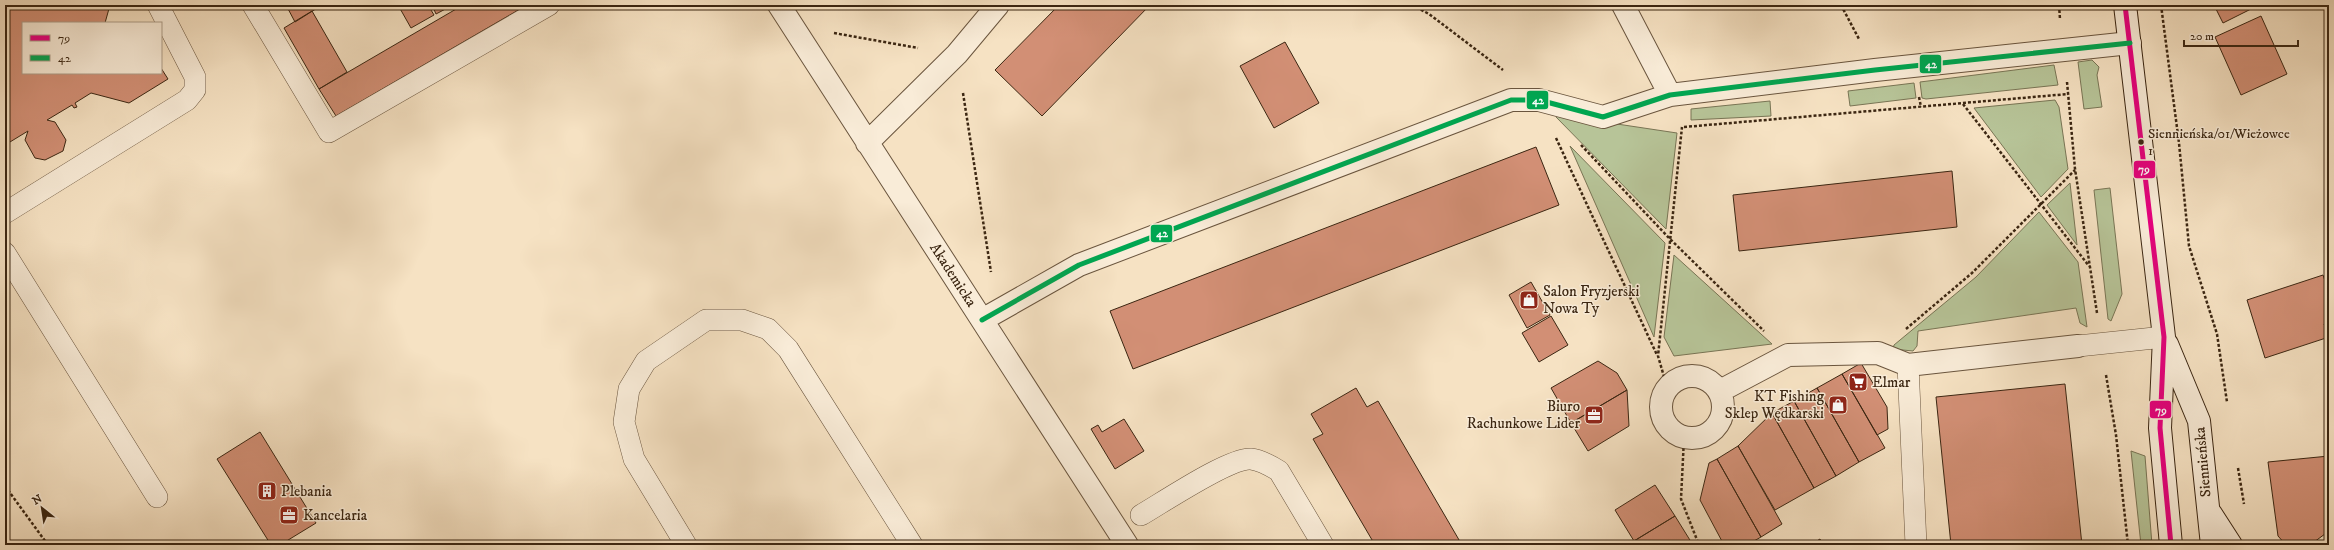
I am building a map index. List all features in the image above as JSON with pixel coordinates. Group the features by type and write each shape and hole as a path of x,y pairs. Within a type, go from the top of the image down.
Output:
{"street":[{"name":"Akademicka","path":"779,5 867,143 990,315 1127,545"},
{"path":"867,143 957,54 998,5"},
{"path":"1623,5 1670,95"},
{"name":"Siennieńska","path":"2125,5 2164,337 2160,428 2171,545"},
{"path":"990,315 1079,265 1511,100 1538,100 1603,117 1670,95 1875,70 2130,43"},
{"name":"Siennieńska","path":"2164,337 2199,421 2212,545"},
{"path":"1720,391 1788,355 1878,353 1908,365 2078,346"},
{"path":"1689,376 1701,377 1712,382 1720,391 1724,409 1718,427 1708,434 1697,439 1684,438 1673,432 1663,417 1661,411 1662,398 1668,387 1677,380 1689,376"},
{"path":"2207,507 2231,545"}],"lane":[{"path":"5,213 186,100 196,90 195,78 158,5"},
{"path":"254,5 329,132 549,5"},
{"path":"5,253 157,497"},
{"path":"686,545 634,459 624,422 629,389 646,361 706,320 742,320 768,329 788,349 912,545"},
{"path":"2078,346 2164,337"},
{"path":"1908,365 1916,545"},
{"path":"1141,515 1230,463 1251,459 1271,466 1279,471 1323,545"}],"path":[{"path":"1412,5 1429,14 1491,60"},
{"path":"1841,5 1875,70"},
{"path":"2059,5 2075,169 2116,436 2128,545"},
{"path":"2161,5 2179,144 2189,246 2217,334 2228,407"},
{"path":"828,32 957,54 990,315"},
{"path":"1674,126 1682,128 2068,94"},
{"path":"1658,356 1669,238 1682,128 1670,95"},
{"path":"1538,100 1658,356 1668,387"},
{"path":"1963,104 2090,267"},
{"path":"1577,140 1669,238 1788,355"},
{"path":"1878,353 1972,273 2075,169"},
{"path":"1684,438 1681,499 1699,545"},
{"path":"2238,466 2245,511"},
{"path":"5,486 48,545"}],"green space":[{"path":"2092,60 2099,67 2097,75 2102,107 2084,109 2078,62"},
{"path":"2054,65 2058,85 1926,99 1922,98 1920,82"},
{"path":"1914,83 1916,98 1850,106 1848,91"},
{"path":"2055,100 2059,107 2068,169 2041,197 1974,108"},
{"path":"1770,101 1771,116 1691,120 1691,109"},
{"path":"1557,115 1677,133 1666,229 1556,117"},
{"path":"1570,146 1665,243 1654,337"},
{"path":"2070,183 2077,245 2047,205"},
{"path":"2110,188 2122,294 2111,321 2108,319 2094,190"},
{"path":"2039,212 2078,262 2087,327 2080,323 2076,308 1918,331 1917,346 1913,351 1893,349 1894,345 1976,277"},
{"path":"1674,255 1772,344 1674,356 1664,337"},
{"path":"2131,451 2145,456 2152,545 2141,545"}],"building":[{"path":"5,5 110,5 105,22 22,22 22,74 162,74 162,70 168,79 129,103 91,93 75,103 77,107 74,108 72,105 47,120 55,122 66,140 63,151 45,160 35,158 25,140 28,131 5,145"},
{"path":"286,5 322,5 295,22"},
{"path":"398,5 428,5 434,15 411,28"},
{"path":"432,5 453,5 436,14"},
{"path":"463,5 527,5 336,116 319,89"},
{"path":"1059,5 1150,5 1042,116 995,70"},
{"path":"2214,5 2252,5 2253,8 2223,23"},
{"path":"312,11 347,72 319,89 284,28"},
{"path":"2261,16 2287,74 2241,95 2215,37"},
{"path":"1285,42 1319,103 1274,128 1240,66"},
{"path":"1536,147 1559,205 1133,369 1110,311"},
{"path":"1952,171 1957,227 1739,251 1733,195"},
{"path":"2323,275 2329,293 2329,323 2324,324 2329,337 2265,358 2247,300"},
{"path":"1531,282 1550,315 1527,328 1509,295"},
{"path":"1551,316 1568,345 1539,362 1522,333"},
{"path":"1598,361 1617,373 1627,390 1571,423 1551,388"},
{"path":"1861,363 1887,407 1888,429 1877,435 1842,374"},
{"path":"1842,374 1885,448 1859,462 1817,388"},
{"path":"2065,384 2082,545 1951,545 1936,397"},
{"path":"1356,388 1367,407 1378,401 1462,545 1375,545 1313,439 1323,434 1311,414"},
{"path":"1817,388 1859,462 1836,476 1794,401"},
{"path":"1627,390 1629,426 1588,451 1571,423"},
{"path":"1794,401 1836,476 1814,488 1772,413"},
{"path":"1772,413 1814,488 1775,510 1738,446"},
{"path":"1124,419 1144,451 1115,469 1091,429 1098,425 1102,432"},
{"name":"Plebania","path":"260,432 316,523 280,545 271,545 217,459"},
{"path":"1738,446 1782,524 1761,537 1717,459"},
{"path":"2329,456 2329,531 2310,545 2286,545 2278,536 2268,462"},
{"path":"1717,459 1761,537 1747,545 1724,545 1700,500 1709,463"},
{"path":"1655,485 1675,516 1634,541 1615,510"},
{"path":"1675,516 1693,545 1637,545 1634,541"},
{"path":"1820,539 1823,545 1810,545"}],"transit line":[{"name":"79","path":"2125,5 2164,337 2160,428 2171,545"},
{"name":"42","path":"982,320 1079,265 1511,100 1539,100 1603,117 1670,95 1875,70 2130,43"}],"place":[{"name":"Siennieńska/01/Wieżowce 1","path":"2141,142"},
{"name":"Salon Fryzjerski Nowa Ty","path":"1529,300"},
{"name":"Elmar","path":"1858,382"},
{"name":"KT Fishing Sklep Wędkarski","path":"1838,405"},
{"name":"Biuro Rachunkowe Lider","path":"1594,415"},
{"name":"Plebania","path":"267,491"},
{"name":"Kancelaria","path":"289,515"}]}
